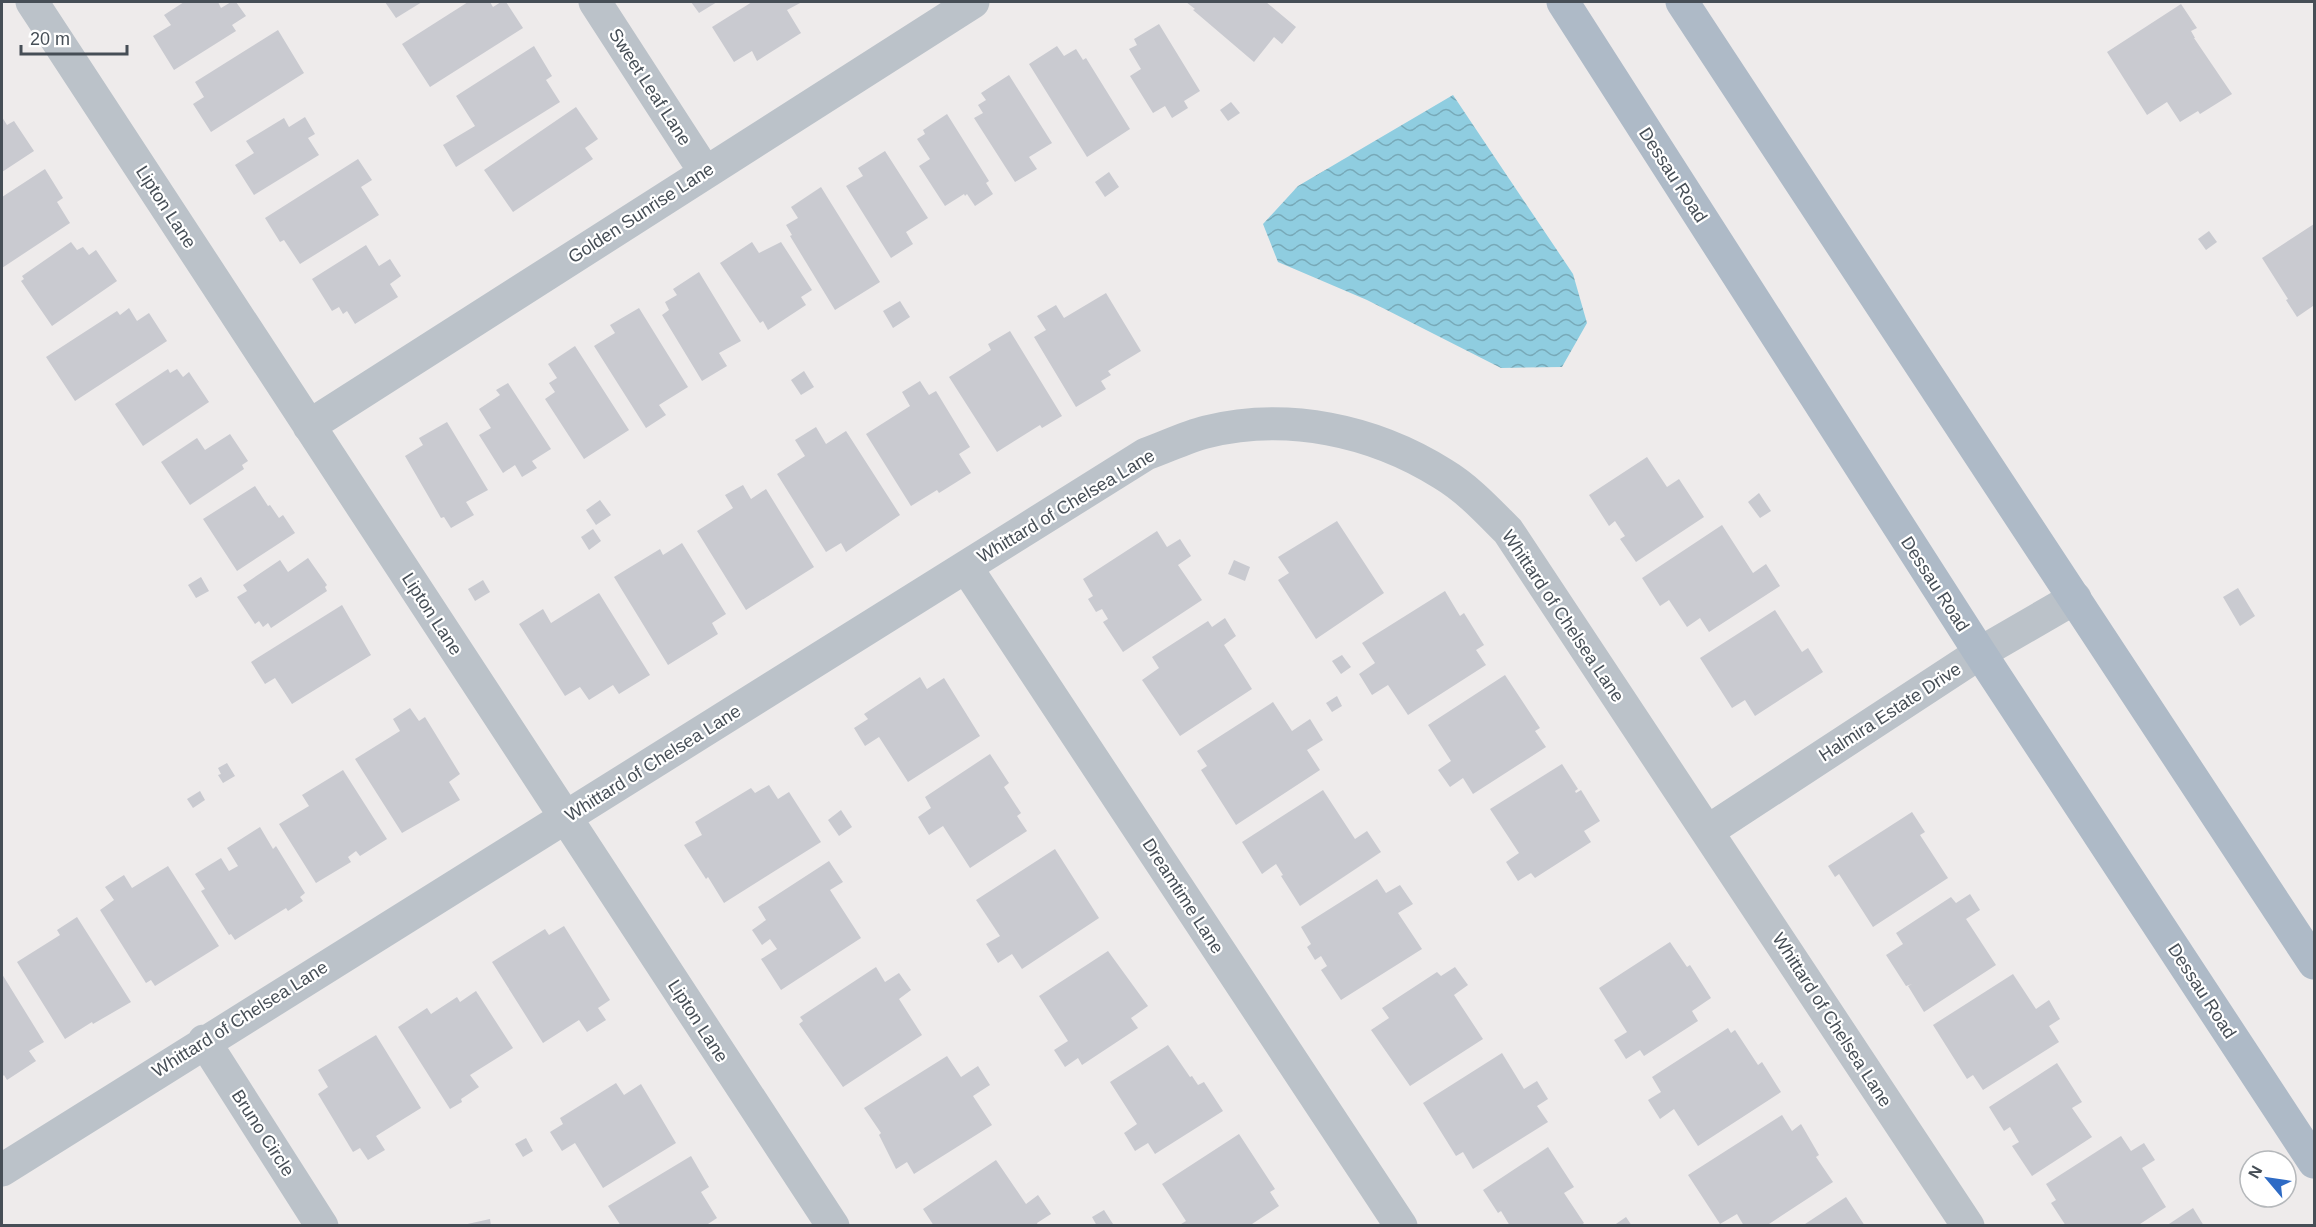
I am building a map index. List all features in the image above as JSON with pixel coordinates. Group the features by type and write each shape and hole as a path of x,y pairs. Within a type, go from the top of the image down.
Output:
{"main road":[{"name":"Dessau Road","path":"1563,2 1980,653 2314,1162"},
{"path":"1682,2 2314,963"}],"street":[{"name":"Lipton Lane","path":"35,2 309,426 833,1226"},
{"name":"Sweet Leaf Lane","path":"595,2 705,172"},
{"name":"Golden Sunrise Lane","path":"309,426 974,2"},
{"name":"Whittard of Chelsea Lane","path":"2,1170 204,1041 1146,454 1206,433 1252,425 1311,425 1362,436 1405,452 1445,475 1473,496 1508,531 1968,1226"},
{"name":"Dreamtime Lane","path":"966,567 1401,1226"},
{"name":"Halmira Estate Drive","path":"1708,831 1980,653 2075,597"},
{"name":"Bruno Circle","path":"204,1041 322,1226"}],"water":[{"path":"1453,95 1573,274 1587,323 1562,367 1501,368 1367,300 1278,262 1263,224 1298,186"}],"building":[{"path":"184,2 218,2 221,8 231,2 236,2 246,16 232,25 236,31 174,70 153,36 171,25 164,15"},
{"path":"385,2 422,2 396,18"},
{"path":"468,2 490,2 493,7 506,2 523,28 430,87 402,44"},
{"path":"691,2 717,2 699,13"},
{"path":"752,2 802,2 787,10 801,33 757,61 752,51 734,62 712,27"},
{"path":"1186,2 1266,2 1296,27 1282,44 1274,37 1254,62"},
{"path":"2181,4 2197,28 2191,31 2194,38 2232,94 2200,114 2198,111 2180,122 2167,102 2147,115 2107,52"},
{"path":"1159,24 1200,91 1184,101 1188,108 1172,118 1165,106 1153,113 1130,76 1141,69 1129,49 1137,45 1134,39"},
{"path":"278,30 304,73 211,132 193,104 204,97 195,82"},
{"path":"534,46 552,76 546,80 560,102 456,167 443,145 475,126 456,96"},
{"path":"1057,46 1064,56 1076,49 1083,60 1086,58 1130,129 1087,157 1029,64"},
{"path":"1009,75 1052,143 1029,157 1037,169 1015,182 974,118 983,113 978,105 986,100 981,93"},
{"path":"1231,102 1240,113 1228,121 1220,110"},
{"path":"576,107 598,139 585,148 593,159 513,212 484,170"},
{"path":"947,114 989,181 986,183 993,194 975,206 967,194 965,196 964,194 945,206 919,166 930,159 917,139 925,134 923,130"},
{"path":"2,117 7,125 14,121 34,151 2,172"},
{"path":"305,117 315,134 308,138 319,155 254,195 235,165 254,153 246,141 284,118 289,127"},
{"path":"885,151 928,218 906,232 913,244 891,258 846,186 863,176 858,168"},
{"path":"358,159 372,180 361,187 379,215 300,264 284,240 280,242 265,218"},
{"path":"45,169 63,198 57,202 70,223 2,268 2,197"},
{"path":"1109,172 1119,187 1105,197 1095,182"},
{"path":"821,187 880,282 835,310 790,236 792,235 786,225 798,218 791,207"},
{"path":"2314,224 2314,309 2313,306 2297,317 2262,258"},
{"path":"2209,231 2217,242 2206,250 2198,239"},
{"path":"71,242 77,250 83,247 89,255 96,250 117,281 52,326 21,281 24,279 22,276"},
{"path":"752,242 759,253 781,242 812,290 801,297 806,305 768,330 763,321 760,323 720,263"},
{"path":"366,245 379,266 390,259 401,276 390,284 398,297 355,324 347,311 343,314 339,307 332,311 312,279"},
{"path":"699,272 741,341 719,353 727,366 702,381 662,315 669,310 665,302 677,295 673,289"},
{"path":"1106,293 1141,351 1108,371 1111,375 1101,381 1106,389 1076,407 1034,337 1046,330 1037,316 1056,305 1064,318"},
{"path":"900,301 910,317 893,328 883,311"},
{"path":"129,308 137,321 149,313 167,341 75,401 46,357 117,311 120,315"},
{"path":"639,308 688,387 659,405 666,415 646,428 594,346 615,333 610,325"},
{"path":"1010,331 1062,416 1042,428 1040,425 997,452 949,377 991,350 988,344"},
{"path":"575,346 629,430 584,459 545,399 555,392 549,383 557,378 548,364"},
{"path":"168,369 170,373 177,369 183,377 189,372 209,402 143,446 115,404"},
{"path":"804,371 814,387 801,395 791,380"},
{"path":"920,381 929,395 936,391 970,447 959,454 971,473 939,493 937,490 911,506 866,434 910,406 902,392"},
{"path":"508,383 551,449 532,461 537,468 522,477 515,465 503,473 479,435 491,428 479,409 500,395 496,390"},
{"path":"447,422 488,490 466,502 474,515 451,528 444,517 441,518 405,456 423,445 419,438"},
{"path":"816,427 826,444 846,431 900,515 846,552 841,543 826,552 777,474 805,456 795,440"},
{"path":"230,434 248,461 242,465 244,469 190,505 161,462 197,438 205,450"},
{"path":"1647,457 1667,487 1679,479 1704,517 1636,562 1620,539 1625,536 1615,521 1609,526 1589,495"},
{"path":"743,485 751,499 766,489 814,567 746,610 697,531 733,508 725,495"},
{"path":"255,486 268,506 270,505 279,518 283,515 295,533 237,571 203,519"},
{"path":"1759,493 1771,511 1760,518 1748,502"},
{"path":"600,500 611,515 596,525 586,510"},
{"path":"1337,521 1384,593 1316,639 1278,580 1289,573 1278,557"},
{"path":"1722,525 1753,573 1766,564 1780,586 1709,632 1700,618 1687,627 1669,600 1660,606 1642,578"},
{"path":"593,529 601,541 589,550 581,537"},
{"path":"1157,531 1167,547 1180,539 1191,556 1178,565 1202,600 1123,652 1103,622 1108,619 1102,609 1096,612 1088,599 1093,596 1083,579"},
{"path":"682,543 726,614 712,623 718,634 668,665 614,577 660,549 663,555"},
{"path":"308,558 327,585 325,587 327,591 271,628 268,623 263,627 259,621 255,624 237,597 247,591 243,585 280,560 288,572"},
{"path":"1234,560 1250,567 1245,581 1228,574"},
{"path":"201,577 209,591 196,598 188,585"},
{"path":"483,580 490,592 475,601 468,589"},
{"path":"2238,588 2255,616 2240,626 2223,597"},
{"path":"1445,591 1460,616 1464,613 1484,645 1476,650 1486,665 1408,715 1388,685 1372,695 1359,674 1375,663 1362,643"},
{"path":"599,593 650,675 619,694 613,685 589,700 580,687 565,696 519,624 543,609 551,623"},
{"path":"342,605 371,655 292,704 275,678 265,684 251,662"},
{"path":"1775,610 1802,652 1808,648 1823,672 1755,716 1745,700 1732,708 1700,658"},
{"path":"1225,618 1236,636 1224,645 1252,689 1180,736 1142,680 1159,668 1152,657 1208,621 1212,627"},
{"path":"1342,655 1351,667 1341,674 1332,661"},
{"path":"1505,675 1540,728 1535,731 1546,747 1473,794 1463,778 1450,787 1438,770 1451,761 1428,725"},
{"path":"920,677 927,689 944,678 980,736 908,782 879,737 865,746 854,728 868,719 864,714"},
{"path":"1337,696 1342,706 1332,712 1326,703"},
{"path":"1273,702 1292,731 1310,719 1323,740 1307,750 1320,770 1236,825 1201,770 1207,766 1197,751"},
{"path":"410,708 419,721 425,717 460,774 449,782 460,800 402,833 355,759 400,731 393,719"},
{"path":"990,754 1009,783 1004,787 1021,813 1017,816 1027,831 970,868 943,826 929,835 918,817 931,808 925,797"},
{"path":"227,763 235,776 223,783 218,775 221,774 218,768"},
{"path":"1562,764 1578,789 1576,793 1581,790 1600,821 1584,831 1591,842 1535,878 1531,873 1518,881 1506,862 1519,853 1490,809"},
{"path":"343,770 387,839 360,856 356,851 348,857 351,862 316,883 279,824 309,806 302,795"},
{"path":"769,785 778,799 789,792 821,842 724,903 684,845 702,835 695,822 751,788 755,793"},
{"path":"1323,790 1355,839 1367,831 1381,852 1300,906 1276,864 1262,874 1242,842"},
{"path":"200,791 205,800 193,808 187,799"},
{"path":"841,810 852,827 839,836 828,820"},
{"path":"1912,812 1925,832 1920,835 1948,878 1873,927 1839,874 1835,877 1828,866"},
{"path":"260,827 273,849 276,846 305,893 300,897 303,901 288,911 286,908 235,940 231,934 229,935 201,891 205,889 195,874 221,858 229,871 238,866 227,848"},
{"path":"1055,849 1099,918 1022,969 1012,954 998,963 986,944 1000,936 976,900"},
{"path":"829,861 843,882 830,890 861,938 781,990 761,959 777,949 770,939 762,945 752,930 766,920 758,907"},
{"path":"168,866 219,946 155,986 151,980 146,983 100,910 114,900 105,887 124,875 132,888"},
{"path":"1377,879 1386,893 1400,885 1413,904 1398,913 1422,949 1341,1000 1321,970 1327,966 1321,956 1315,960 1307,947 1311,944 1301,927"},
{"path":"1970,894 1980,910 1966,919 1996,965 1924,1012 1908,986 1912,984 1906,986 1886,955 1903,944 1896,933 1951,897 1956,903"},
{"path":"77,917 131,1002 65,1039 17,962 60,935 57,930"},
{"path":"564,926 610,1000 598,1008 606,1020 587,1032 579,1020 543,1043 492,962 545,929 549,935"},
{"path":"1670,942 1687,967 1690,965 1711,998 1692,1011 1698,1021 1644,1056 1640,1050 1626,1059 1614,1040 1627,1032 1599,988"},
{"path":"1108,951 1148,1006 1131,1018 1138,1028 1082,1065 1078,1058 1065,1067 1054,1050 1068,1041 1039,996"},
{"path":"876,967 885,982 899,973 911,990 899,999 922,1035 843,1087 799,1024 803,1021 800,1017"},
{"path":"1455,967 1468,985 1454,995 1483,1039 1410,1086 1371,1030 1389,1018 1382,1008 1437,972 1441,976"},
{"path":"2,974 44,1042 29,1051 36,1061 7,1080 4,1075 2,1077"},
{"path":"2013,974 2036,1009 2049,1000 2060,1019 2049,1026 2059,1042 1983,1090 1973,1075 1967,1079 1933,1025"},
{"path":"476,991 513,1048 470,1075 479,1087 450,1109 398,1027 427,1008 431,1014 457,997 460,1002"},
{"path":"1728,1028 1731,1033 1735,1030 1758,1065 1762,1062 1781,1092 1698,1146 1674,1109 1660,1119 1648,1100 1661,1092 1652,1077"},
{"path":"376,1035 421,1108 376,1136 385,1150 368,1160 360,1148 353,1152 318,1094 328,1087 318,1070"},
{"path":"1168,1045 1190,1077 1192,1076 1198,1085 1204,1082 1223,1111 1155,1154 1148,1143 1135,1151 1124,1133 1137,1124 1110,1082"},
{"path":"1502,1053 1524,1089 1537,1081 1548,1099 1537,1106 1548,1122 1473,1169 1463,1152 1456,1156 1423,1103"},
{"path":"947,1056 961,1077 978,1066 990,1085 973,1096 992,1125 914,1174 907,1162 896,1169 879,1135 881,1133 864,1108"},
{"path":"2057,1063 2082,1102 2072,1108 2092,1137 2032,1176 2012,1146 2019,1142 2010,1127 2004,1131 1989,1107"},
{"path":"616,1083 624,1095 641,1084 676,1143 603,1188 575,1143 562,1151 550,1132 563,1124 560,1118"},
{"path":"1782,1115 1792,1131 1801,1124 1819,1155 1816,1157 1833,1182 1766,1226 1744,1226 1737,1214 1720,1224 1688,1175"},
{"path":"1239,1134 1275,1189 1270,1192 1279,1206 1249,1226 1178,1226 1186,1221 1162,1184"},
{"path":"2121,1136 2131,1151 2144,1143 2155,1160 2142,1168 2166,1207 2137,1226 2066,1226 2051,1203 2056,1200 2046,1184"},
{"path":"526,1138 533,1151 523,1157 515,1144"},
{"path":"1548,1147 1574,1187 1564,1193 1584,1223 1580,1226 1510,1226 1501,1211 1498,1213 1483,1190"},
{"path":"691,1156 709,1187 701,1192 717,1218 705,1226 621,1226 608,1206"},
{"path":"996,1160 1026,1204 1038,1195 1051,1214 1037,1223 1038,1226 934,1226 923,1209"},
{"path":"1846,1197 1865,1226 1802,1226"},
{"path":"2193,1208 2204,1226 2166,1226"},
{"path":"1104,1210 1113,1224 1097,1226 1092,1217"},
{"path":"1626,1217 1632,1226 1613,1226"},
{"path":"490,1219 491,1226 463,1226 463,1225"}]}
